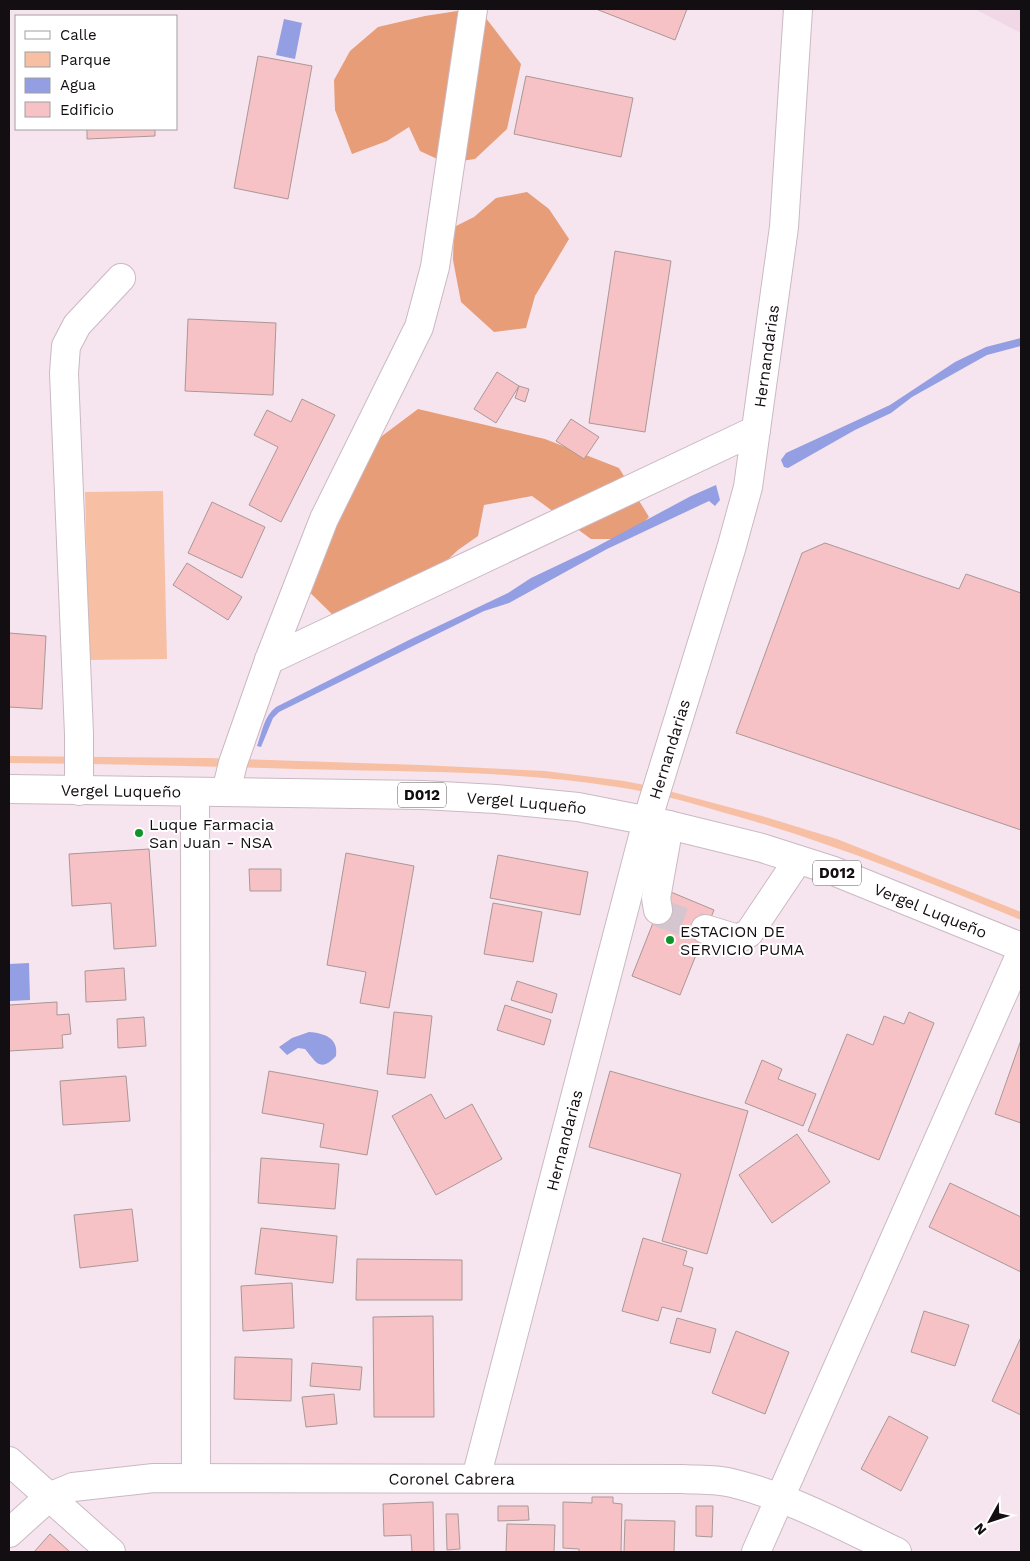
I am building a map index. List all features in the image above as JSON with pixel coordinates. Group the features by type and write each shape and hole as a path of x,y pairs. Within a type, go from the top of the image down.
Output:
{"street":[{"path":"226,792 233,763 269,660 324,519 419,327 435,267 473,9"},
{"name":"Hernandarias","path":"476,1478 658,823 748,487 784,227 798,9"},
{"path":"78,791 80,757 64,373 65,355 66,346 78,326 121,278"},
{"path":"269,660 756,430"},
{"name":"Vergel Luqueño","path":"9,789 414,795 496,798 578,807 658,823 762,848 831,870 1021,946"},
{"path":"195,793 196,1478"},
{"path":"658,823 656,898 658,910"},
{"path":"705,930 738,939 749,933 798,860"},
{"path":"756,1552 1021,953"},
{"path":"9,1461 111,1552"},
{"name":"Coronel Cabrera","path":"9,1533 49,1497 73,1488 154,1478 683,1479 730,1483 780,1499 897,1552"}],"shaded area":[{"path":"479,9 521,64 507,129 475,159 446,163 420,151 409,127 387,141 352,154 335,110 334,80 350,51 378,27 425,16"},
{"path":"975,9 1021,9 1021,33"},
{"path":"527,192 549,209 569,239 535,296 526,328 494,332 461,302 453,260 454,227 474,217 496,198"},
{"path":"418,409 545,439 619,468 649,517 627,539 591,539 532,496 484,505 478,536 458,550 418,588 336,618 293,576 348,468 382,436"}],"green space":[{"path":"163,491 167,659 89,660 85,492"},
{"path":"9,756 207,758 421,765 545,771 624,781 650,786 762,816 837,839 1021,912 1021,920 909,875 795,834 693,804 630,789 548,778 411,771 9,763"}],"water":[{"path":"284,19 302,23 295,59 276,55"},
{"path":"1021,338 1021,346 987,355 912,397 891,413 855,430 788,468 784,467 781,460 786,453 890,405 955,362 986,347"},
{"path":"716,485 720,500 715,506 709,501 607,549 509,603 484,611 279,712 273,718 261,747 257,746 266,720 276,707 508,593 531,578"},
{"path":"29,963 30,1000 10,1001 9,964"},
{"path":"309,1032 325,1035 333,1041 336,1056 331,1061 322,1065 315,1061 305,1049 298,1048 287,1055 279,1047 292,1038"}],"building":[{"path":"596,9 687,9 675,40"},
{"path":"258,56 312,66 288,199 234,188"},
{"path":"526,76 633,98 621,157 514,134"},
{"path":"87,130 155,130 155,136 87,139"},
{"path":"615,251 671,261 645,432 589,423"},
{"path":"188,319 276,323 273,395 185,391"},
{"path":"497,372 519,386 496,423 474,409"},
{"path":"519,386 529,389 525,402 515,398"},
{"path":"302,399 335,415 281,522 249,505 278,447 254,435 267,410 291,422"},
{"path":"571,419 599,437 584,459 556,441"},
{"path":"212,502 265,527 242,578 188,553"},
{"path":"825,543 959,589 966,574 1021,593 1021,830 736,733 802,553"},
{"path":"187,563 242,597 228,620 173,585"},
{"path":"9,633 46,636 42,709 9,707"},
{"path":"149,849 156,946 114,949 111,903 72,906 69,854"},
{"path":"346,853 414,866 389,1008 360,1003 366,972 327,965"},
{"path":"498,855 588,872 580,915 490,898"},
{"path":"249,869 281,869 281,891 250,891"},
{"path":"666,890 714,910 680,995 632,976"},
{"path":"493,903 542,912 533,962 484,954"},
{"path":"124,968 126,1000 86,1002 85,971"},
{"path":"517,981 557,994 552,1013 511,1000"},
{"path":"57,1002 57,1015 69,1014 71,1034 62,1035 63,1048 9,1051 9,1005"},
{"path":"505,1005 551,1020 544,1045 497,1030"},
{"path":"394,1012 432,1016 425,1078 387,1074"},
{"path":"909,1012 934,1023 879,1160 808,1131 847,1034 873,1045 884,1016 904,1024"},
{"path":"144,1017 146,1046 118,1048 117,1019"},
{"path":"1021,1040 1021,1123 995,1114"},
{"path":"762,1060 782,1069 778,1079 816,1094 803,1126 745,1103"},
{"path":"269,1071 378,1091 367,1155 320,1147 324,1124 262,1113"},
{"path":"610,1071 748,1111 707,1254 662,1241 681,1174 589,1147"},
{"path":"126,1076 130,1121 63,1125 60,1081"},
{"path":"431,1094 445,1119 472,1104 502,1159 436,1195 392,1116"},
{"path":"797,1134 830,1182 772,1223 739,1175"},
{"path":"261,1158 339,1164 335,1209 258,1203"},
{"path":"950,1183 1021,1217 1021,1272 929,1227"},
{"path":"132,1209 138,1261 80,1268 74,1215"},
{"path":"261,1228 337,1236 333,1283 255,1274"},
{"path":"643,1238 687,1251 683,1265 693,1268 681,1312 662,1307 658,1321 622,1311"},
{"path":"357,1259 462,1260 462,1300 356,1300"},
{"path":"292,1283 294,1328 243,1331 241,1286"},
{"path":"924,1311 969,1325 955,1366 911,1352"},
{"path":"433,1316 434,1417 374,1417 373,1317"},
{"path":"677,1318 716,1329 710,1353 670,1343"},
{"path":"736,1331 789,1352 765,1414 712,1393"},
{"path":"1021,1337 1021,1415 992,1401"},
{"path":"235,1357 292,1359 291,1401 234,1399"},
{"path":"312,1363 362,1367 360,1390 310,1386"},
{"path":"334,1394 337,1424 306,1427 302,1397"},
{"path":"889,1416 928,1437 901,1491 861,1469"},
{"path":"592,1497 613,1497 613,1503 622,1504 621,1552 579,1552 579,1549 563,1548 563,1502 592,1503"},
{"path":"433,1502 434,1552 412,1552 411,1535 384,1536 383,1504"},
{"path":"498,1506 528,1506 529,1520 498,1521"},
{"path":"696,1506 713,1506 712,1537 696,1536"},
{"path":"446,1514 458,1514 460,1549 447,1550"},
{"path":"625,1520 675,1521 674,1552 624,1552"},
{"path":"507,1524 555,1525 554,1552 506,1552"},
{"path":"50,1534 70,1552 34,1552"}],"tunnel":[{"path":"658,910 662,914 705,929"}],"place":[{"name":"Luque Farmacia San Juan - NSA","path":"139,833"},
{"name":"ESTACION DE SERVICIO PUMA","path":"670,940"}]}
